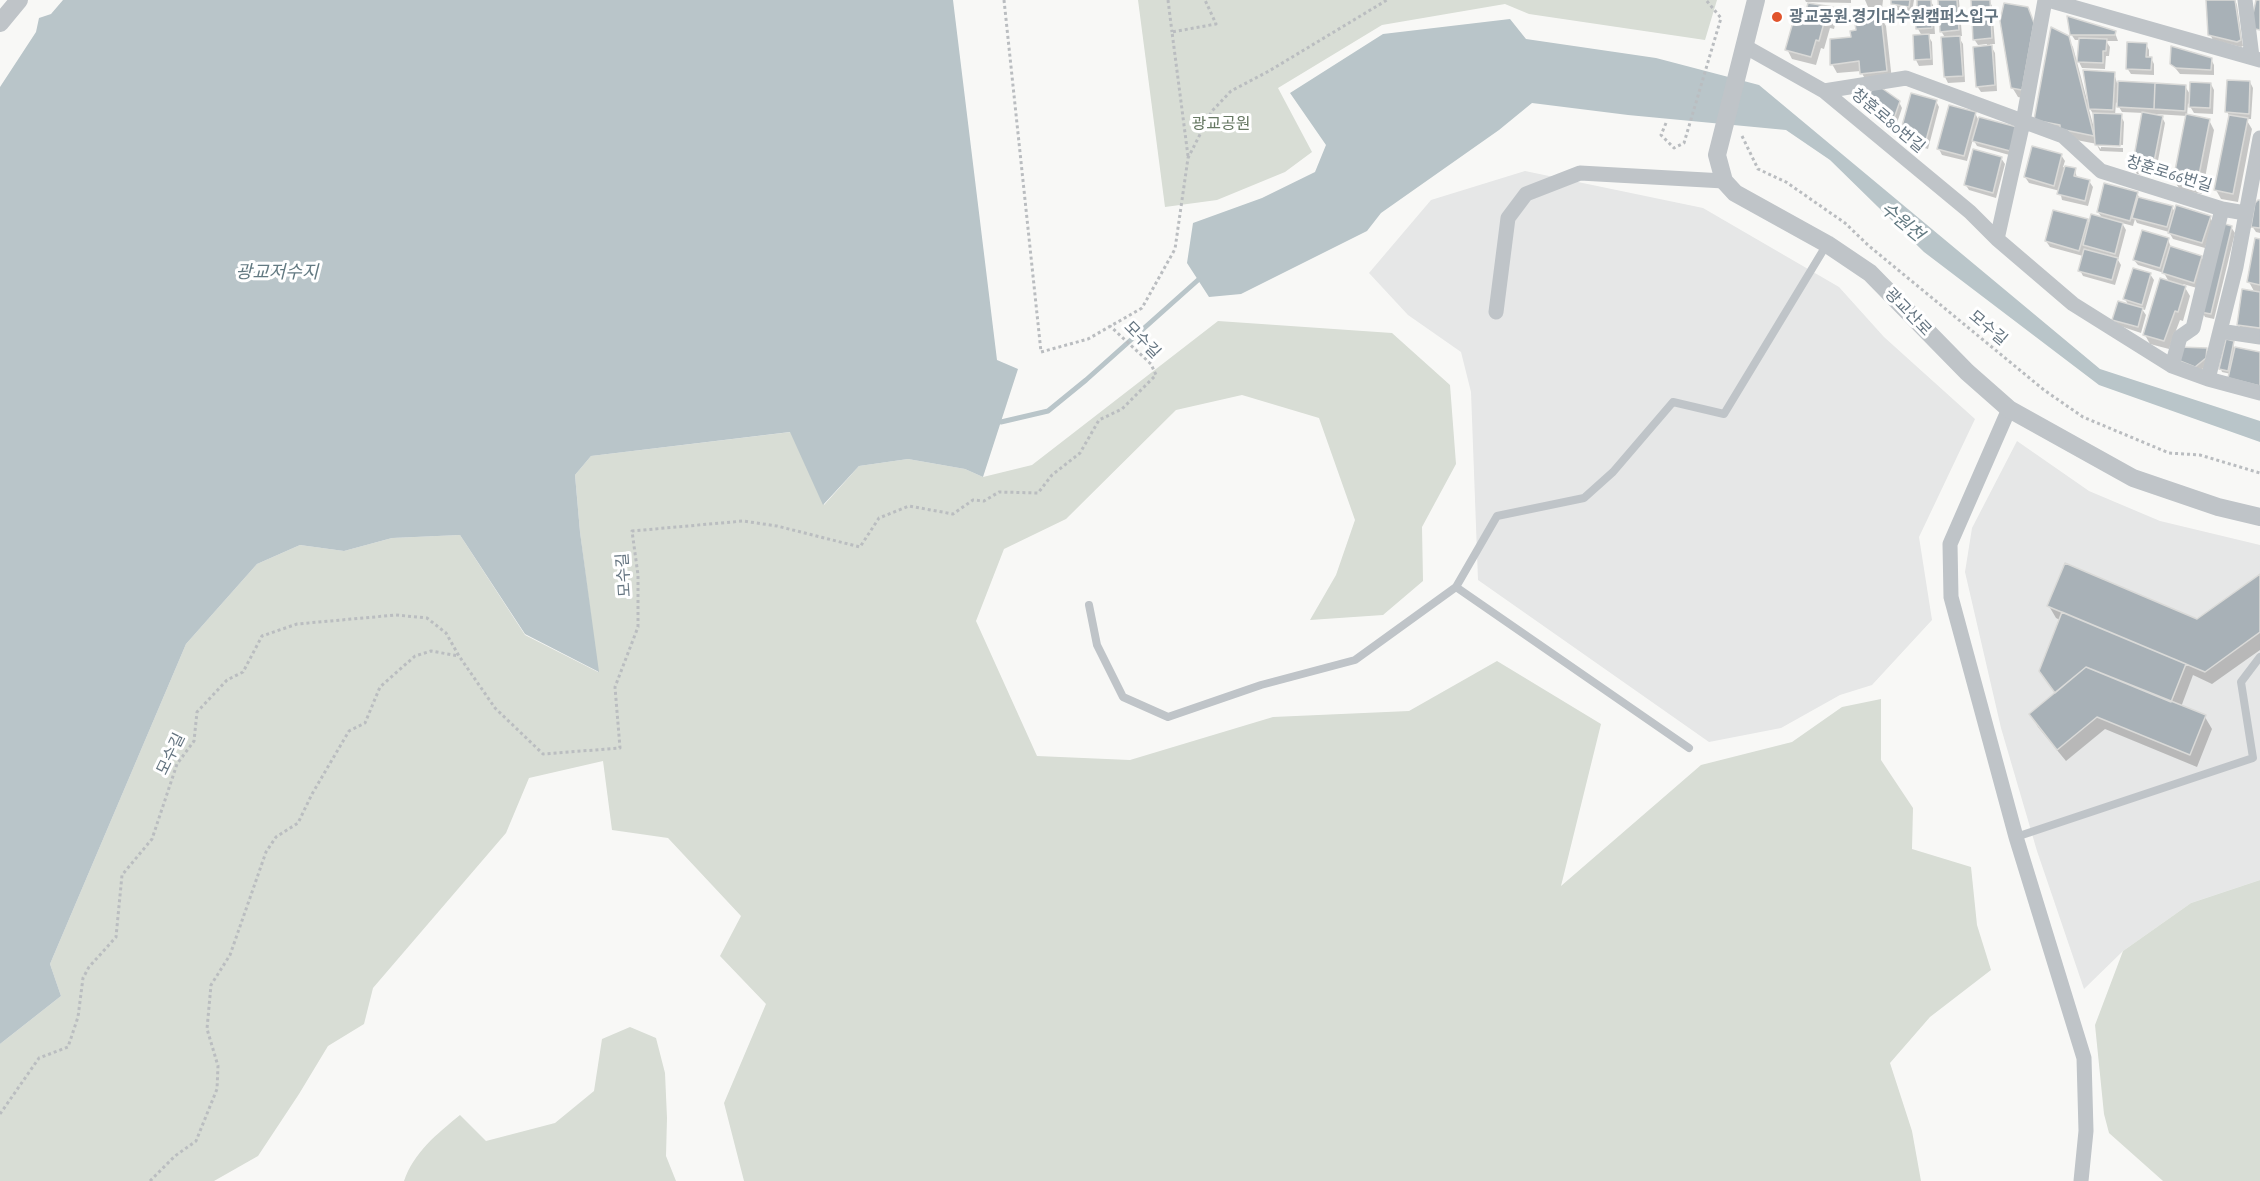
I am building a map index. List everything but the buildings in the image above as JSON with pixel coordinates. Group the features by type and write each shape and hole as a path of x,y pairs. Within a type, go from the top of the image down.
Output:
{"street":[{"path":"0,23 20,0"},
{"path":"1496,312 1508,218 1526,195 1580,173 1724,180 1717,155 1756,0"},
{"path":"1996,239 2023,122 2046,0 2256,58 2245,0"},
{"name":"창훈로80번길","path":"1744,51 1824,91 1970,212 1996,239 2073,304 2172,366 2208,379 2260,393"},
{"name":"창훈로66번길","path":"1824,91 1906,78 2063,136 2101,171 2245,213"},
{"path":"2208,379 2236,267 2245,213 2257,174 2260,138"},
{"name":"광교산로","path":"1724,180 1735,193 1827,244 1870,273 1967,372 2009,409 2133,478 2218,507 2260,517"},
{"path":"2172,366 2180,337 2193,328 2222,208"},
{"path":"2220,331 2260,337"},
{"path":"2009,409 1950,544 1951,597 2016,837 2084,1058 2086,1131 2081,1181"}],"lane":[{"path":"1089,605 1097,645 1124,697 1168,717 1261,686 1355,660 1456,587 1497,516 1584,498 1613,472 1673,402 1724,414 1827,244"},
{"path":"1456,587 1689,748"},
{"path":"2016,837 2253,758 2241,682 2260,657"}],"path":[{"path":"1004,0 1041,352 1088,339 1110,326"},
{"path":"1168,0 1188,158"},
{"path":"1172,32 1216,24 1205,0"},
{"name":"모수길","path":"0,1114 39,1058 68,1047 78,1017 83,978 89,967 116,938 122,875 152,838 177,764 194,741 197,712 226,680 243,672 262,636 297,624 396,615 427,618 446,633 495,708 543,754 620,748 615,687 638,627 638,575 632,531 743,521 799,531 860,547 879,518 909,506 953,514 973,500 984,501 999,492 1038,493 1052,475 1080,453 1099,420 1122,409 1156,375 1151,364 1110,326 1142,308 1175,249 1188,158 1212,111 1231,91 1269,71 1387,0"},
{"path":"1666,123 1661,135 1674,147 1684,143 1721,18 1706,0"},
{"name":"모수길","path":"1742,136 1758,169 1786,182 1845,223 1869,246 2044,390 2083,417 2169,453 2200,455 2260,473"},
{"path":"150,1181 175,1156 196,1142 217,1089 218,1066 207,1029 211,985 230,955 266,852 276,837 298,823 312,794 349,731 365,723 380,687 415,656 430,651 459,656"}],"shaded area":[{"path":"1525,171 1703,208 1839,287 1884,337 1975,419 1919,537 1932,620 1872,685 1840,695 1781,728 1709,742 1478,580 1471,392 1461,352 1408,315 1369,273 1431,200"},
{"path":"2017,441 2089,491 2160,521 2260,545 2260,880 2191,903 2123,951 2084,989 2037,851 2001,728 1965,572 1972,528"}],"green space":[{"name":"광교공원","path":"1138,0 1717,0 1705,40 1529,14 1505,4 1382,25 1278,88 1312,152 1285,172 1217,200 1165,207"},
{"path":"1218,321 1392,333 1450,385 1456,464 1422,527 1423,581 1383,615 1310,620 1336,575 1355,520 1319,418 1242,395 1176,410 1066,519 1004,549 976,621 1037,756 1130,760 1273,717 1409,711 1497,661 1601,724 1561,886 1701,765 1792,742 1842,707 1881,699 1881,760 1913,808 1912,849 1971,867 1977,925 1991,970 1930,1017 1890,1063 1912,1131 1921,1181 744,1181 724,1103 766,1004 720,956 741,916 668,838 612,830 603,761 529,778 506,833 373,988 364,1024 328,1046 258,1156 214,1181 0,1181 0,1044 61,996 50,964 186,644 257,564 300,545 344,551 392,538 460,535 525,635 598,672 575,475 591,456 791,432 824,505 859,466 908,459 965,469 983,477 1032,465"},
{"path":"2260,880 2260,1181 2163,1181 2109,1133 2104,1114 2095,1025 2123,951 2191,903"},
{"path":"630,1027 656,1038 665,1073 666,1156 676,1181 404,1181 420,1152 460,1115 486,1141 555,1123 594,1091 602,1039"}],"water":[{"name":"광교저수지","path":"63,0 953,0 997,360 1018,369 983,477 965,469 908,459 859,466 823,505 790,432 591,456 575,475 580,532 599,672 525,634 460,535 392,538 344,551 300,545 257,564 186,644 50,964 61,996 0,1044 0,87 36,32 39,18 51,14"},
{"name":"수원천","path":"1510,19 1526,39 1656,58 1759,85 2100,369 2260,421 2260,442 2099,385 1924,252 1830,160 1786,130 1532,103 1499,130 1381,213 1367,231 1241,294 1209,297 1187,263 1193,223 1262,198 1315,172 1326,145 1290,93 1383,34"}],"waterway":[{"path":"1001,422 1048,411 1198,280"}],"place":[{"name":"광교공원.경기대수원캠퍼스입구","path":"1777,17"}]}
